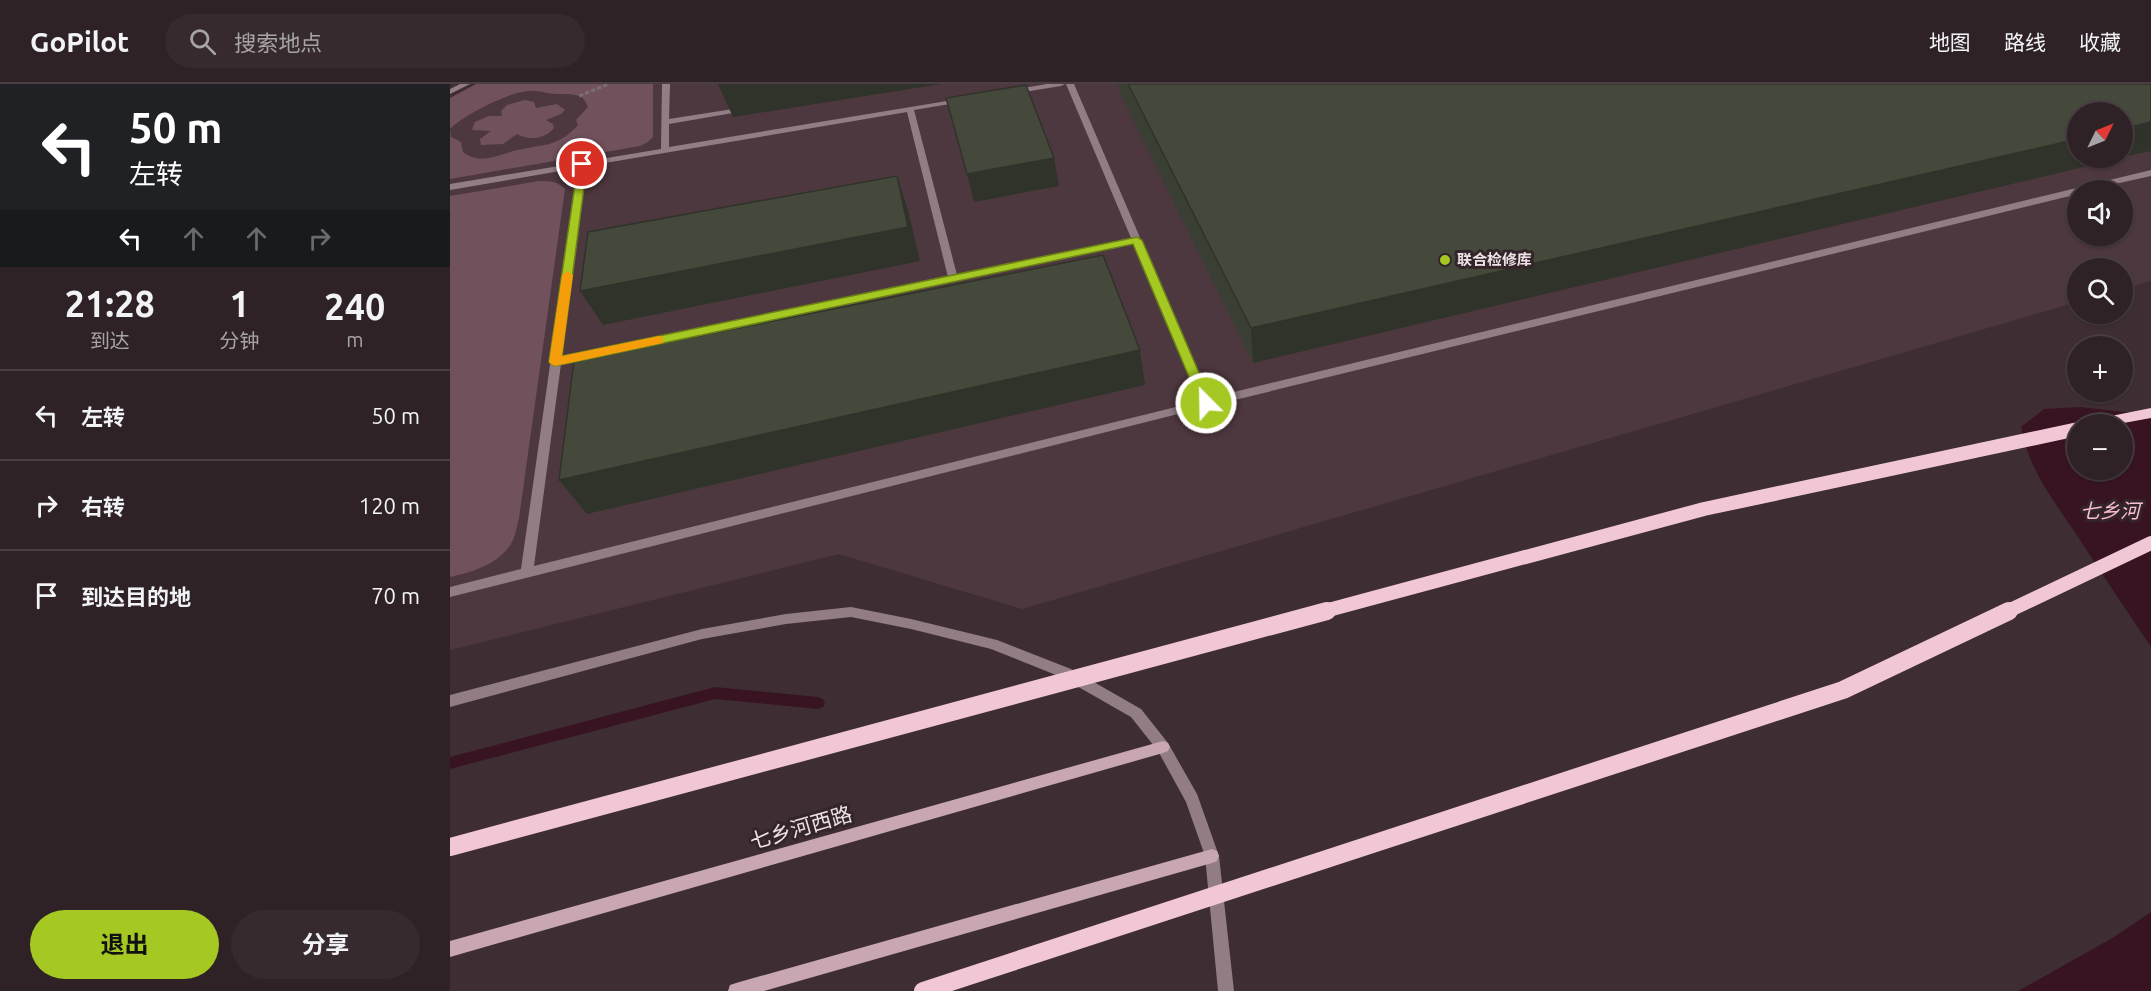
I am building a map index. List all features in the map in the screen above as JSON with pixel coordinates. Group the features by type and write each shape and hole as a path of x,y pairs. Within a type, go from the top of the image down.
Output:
{"main road":[{"path":"2133,417 2151,413"},
{"path":"450,847 1704,509 2067,431"},
{"path":"923,991 1843,690 2151,543"},
{"name":"七乡河西路","path":"450,949 1163,747"},
{"path":"736,991 1212,856"}],"street":[{"path":"450,93 466,84"},
{"path":"665,149 666,84"},
{"path":"1003,94 1061,84"},
{"path":"1070,84 1206,403"},
{"path":"450,187 968,99"},
{"path":"910,109 953,279"},
{"path":"666,122 733,111"},
{"path":"527,573 582,164"},
{"path":"2123,180 2151,173"},
{"path":"450,592 1206,403 2067,194"},
{"path":"555,362 1137,240"},
{"path":"450,701 702,634 786,619 850,612 992,644 1066,673 1137,713 1163,747 1192,799 1212,856 1226,991"}],"path":[{"path":"579,96 609,84"}],"shaded area":[{"path":"476,84 653,84 653,137 640,146 450,179 450,131 451,137 461,142 463,152 477,158 492,157 559,141 578,125 576,120 588,107 580,96 576,95 520,92 487,105 465,117 450,129 450,98"},
{"path":"487,84 2151,84 2151,281 2133,286 2133,258 2067,258 2067,305 1022,609 839,554 450,650 450,104"},
{"path":"525,100 534,102 536,108 557,104 565,110 546,120 553,124 554,128 542,137 527,138 517,134 503,144 481,145 480,139 491,131 472,130 475,122 489,116 502,116 501,111 507,105"},
{"path":"539,181 553,182 565,189 519,518 513,539 507,550 500,556 477,570 450,577 450,196"}],"water":[{"name":"七乡河","path":"2080,407 2151,415 2151,647 2053,500 2030,458 2021,427 2044,409"},
{"path":"2151,912 2151,991 2018,991 2114,937"}],"building":[{"name":"联合检修库","path":"1128,84 2151,84 2151,122 2133,126 2133,102 2067,102 2067,142 1251,328"},
{"path":"1026,85 1054,158 967,174 946,98"},
{"path":"897,176 908,227 580,291 588,232"},
{"path":"1103,255 1140,350 559,480 574,361"}],"waterway":[{"path":"450,763 715,693 818,703"}],"slow traffic":[{"path":"567,275 555,362 659,340"}],"place":[{"name":"联合检修库","path":"1445,260"}],"route":[{"path":"582,164 555,362 1137,240 1206,403"}]}
